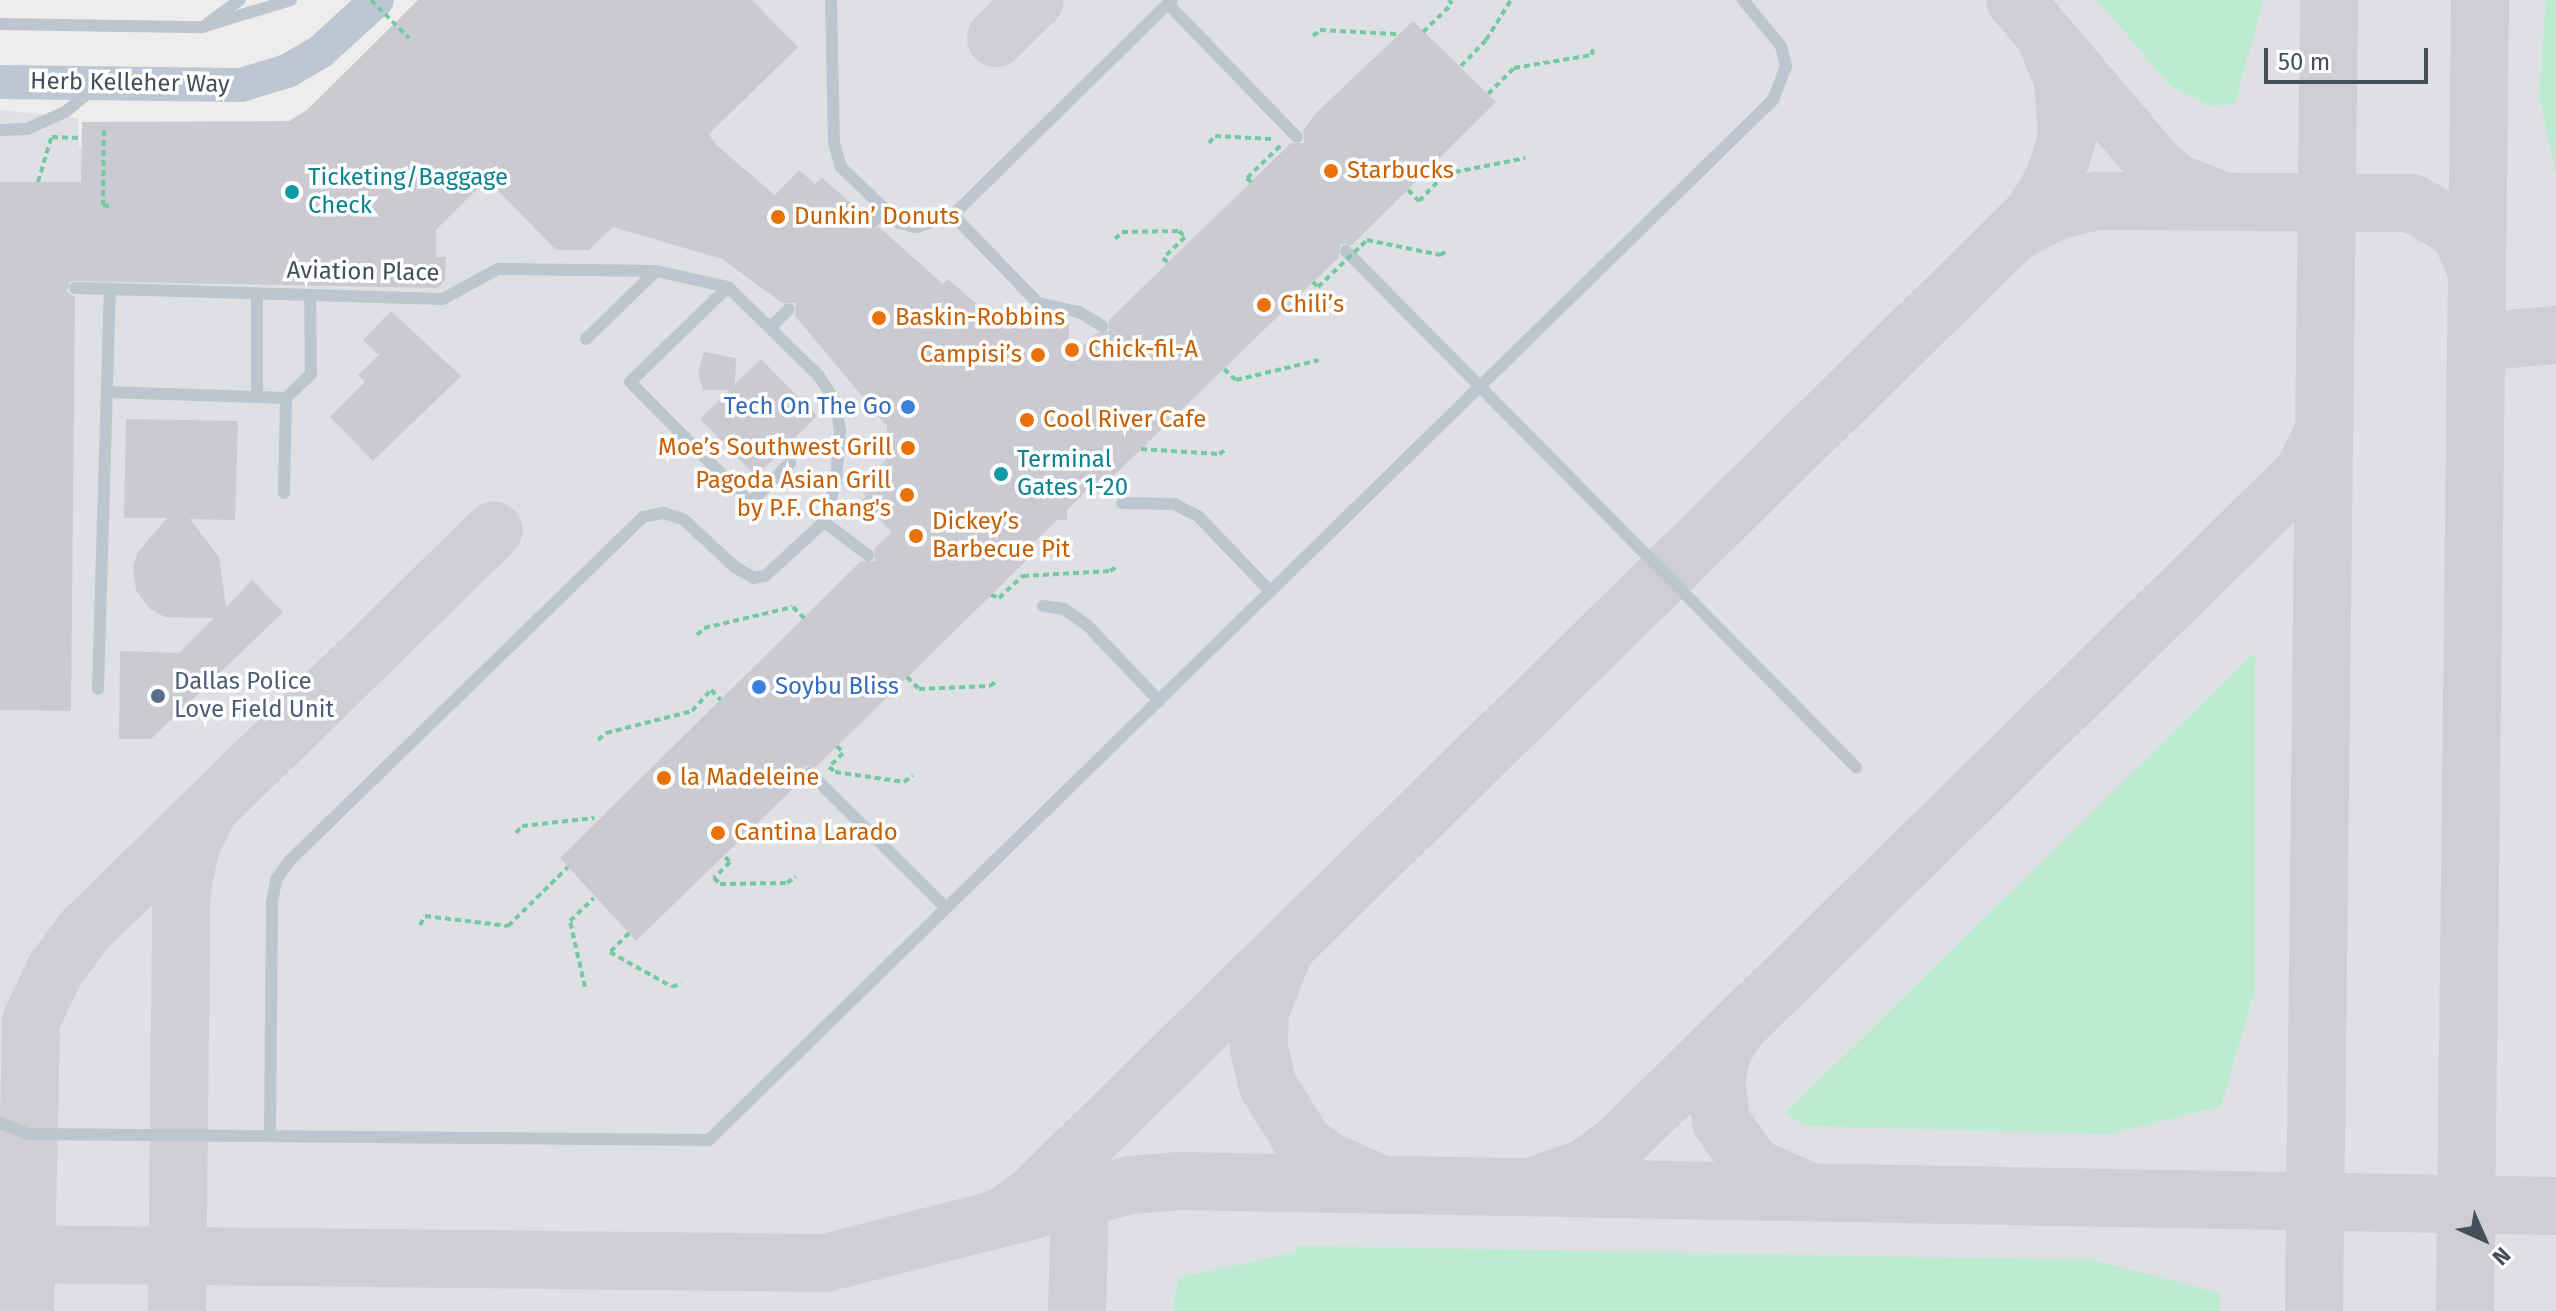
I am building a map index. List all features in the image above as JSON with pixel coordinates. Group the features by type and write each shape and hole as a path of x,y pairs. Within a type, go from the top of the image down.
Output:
{"main road":[{"name":"Herb Kelleher Way","path":"0,82 241,85 287,71 320,52 377,0"}],"lane":[{"path":"202,27 240,0"},
{"path":"0,24 202,27 291,0"},
{"path":"831,0 834,143 841,167 899,223 917,227 953,215 1170,2 1297,137"},
{"path":"0,1123 28,1134 709,1140 1773,100 1786,66 1781,46 1743,0"},
{"path":"0,130 27,129 65,112 102,82"},
{"path":"873,222 884,208"},
{"path":"953,215 1038,303 1079,312 1102,326"},
{"path":"1346,251 1856,767"},
{"name":"Aviation Place","path":"75,288 443,299 498,269 656,271 728,287"},
{"path":"586,339 656,271"},
{"path":"270,1136 272,903 276,880 290,860 643,517 663,513 683,519 754,578 765,576 824,522 836,481 840,431 836,403 819,376 728,287 630,382 750,503 790,463"},
{"path":"98,689 110,288"},
{"path":"257,293 257,397"},
{"path":"284,493 286,398 311,374 310,295"},
{"path":"771,327 789,309"},
{"path":"107,392 286,398"},
{"path":"1122,503 1174,504 1198,516 1270,591"},
{"path":"824,522 868,555"},
{"path":"1043,606 1064,609 1087,625 1159,701"},
{"path":"810,773 946,908"}],"path":[{"path":"371,0 409,38"},
{"path":"1423,32 1452,4 1449,0"},
{"path":"1461,66 1486,40 1511,0"},
{"path":"1313,36 1320,30 1396,34"},
{"path":"1488,94 1514,68 1592,55 1593,45"},
{"path":"104,130 103,205 111,206"},
{"path":"1209,143 1215,136 1276,139 1281,145 1247,178 1251,182"},
{"path":"42,137 81,138"},
{"path":"38,182 51,137"},
{"path":"1408,190 1419,201 1445,174 1525,158"},
{"path":"1115,239 1122,232 1179,231 1185,237 1163,258 1168,263"},
{"path":"1313,282 1318,287 1367,240 1440,255 1447,251"},
{"path":"1224,369 1236,380 1319,360"},
{"path":"1141,449 1219,454 1227,449"},
{"path":"991,595 999,598 1023,576 1110,571 1118,566"},
{"path":"697,635 704,628 793,607 804,618"},
{"path":"907,677 919,689 990,686 997,681"},
{"path":"598,740 606,733 692,711 711,690 721,700"},
{"path":"837,746 843,753 829,767 835,772 904,782 913,775"},
{"path":"516,833 522,826 595,818"},
{"path":"725,857 730,862 714,878 720,884 787,883 796,876"},
{"path":"420,925 425,916 508,926 568,867"},
{"path":"585,987 570,921 594,898"},
{"path":"629,933 610,952 672,987 681,983"}],"shaded area":[{"path":"450,0 2556,0 2556,1311 0,1311 0,110 78,118 79,147 313,129"}],"green space":[{"path":"2097,0 2263,0 2235,104 2210,106 2171,86"},
{"path":"2546,0 2556,0 2556,172 2539,98"},
{"path":"2255,652 2255,990 2221,1106 2112,1134 1809,1126 1789,1117 1787,1112"},
{"path":"1297,1246 2093,1260 2219,1293 2220,1311 1173,1311 1178,1278 1296,1252"}],"building":[{"path":"418,0 752,0 798,47 709,134 716,145 775,195 799,170 815,184 822,178 866,216 867,229 880,228 943,284 948,279 1000,324 1069,325 1068,361 1096,333 1109,331 1109,320 1291,143 1304,143 1303,131 1316,113 1413,21 1496,102 1352,245 1340,244 1339,257 1101,488 1095,482 1067,510 1067,520 1057,520 1028,548 1033,554 816,767 804,766 803,779 636,941 560,858 861,561 875,561 874,549 892,532 862,501 866,496 858,488 887,459 887,426 795,316 796,303 782,303 722,259 613,227 589,250 556,250 487,179 436,230 436,257 446,257 445,280 438,288 70,281 67,292 75,297 71,711 0,710 0,182 81,182 82,122 289,121 307,110"},
{"path":"391,311 461,376 373,461 330,417 365,382 358,375 379,355 363,340"},
{"path":"704,352 736,358 735,384 761,359 817,416 756,476 700,419 730,390 703,390 698,373"},
{"path":"126,419 238,421 235,520 190,519 219,557 226,607 252,580 283,612 151,739 119,739 120,651 179,653 214,618 165,617 150,609 136,590 133,567 138,552 167,518 124,518"}],"taxiway":[{"path":"996,38 1035,0"},
{"path":"2015,0 2159,169 2177,183 2218,199"},
{"path":"2314,1311 2329,0"},
{"path":"2465,1311 2480,0"},
{"path":"1006,1214 1033,1195 2032,215 2053,182 2067,139 2063,80 2045,37"},
{"path":"2018,231 2055,211 2097,201 2412,203 2459,230 2477,272"},
{"path":"2476,342 2556,335"},
{"path":"1542,1183 1585,1168 1619,1143 2303,473 2324,431"},
{"path":"25,1311 31,1021 55,970 84,931 494,530"},
{"path":"177,1311 181,895 190,847 205,817"},
{"path":"1283,953 1260,1012 1259,1048 1268,1086 1303,1142 1326,1160 1373,1181"},
{"path":"1736,1030 1723,1050 1716,1078 1721,1121 1753,1167 1801,1188"},
{"path":"1077,1311 1081,1162"},
{"path":"0,1240 40,1254 825,1263 1130,1185 1180,1181 2556,1206"}],"place":[{"name":"Starbucks","path":"1331,171"},
{"name":"Ticketing/Baggage Check","path":"292,192"},
{"name":"Dunkin’ Donuts","path":"778,217"},
{"name":"Chili’s","path":"1264,305"},
{"name":"Baskin-Robbins","path":"879,318"},
{"name":"Chick-fil-A","path":"1072,350"},
{"name":"Campisi’s","path":"1038,355"},
{"name":"Tech On The Go","path":"908,407"},
{"name":"Cool River Cafe","path":"1027,420"},
{"name":"Moe’s Southwest Grill","path":"908,448"},
{"name":"Terminal Gates 1-20","path":"1001,474"},
{"name":"Pagoda Asian Grill by P.F. Chang's","path":"907,495"},
{"name":"Dickey’s Barbecue Pit","path":"916,536"},
{"name":"Soybu Bliss","path":"759,687"},
{"name":"Dallas Police Love Field Unit","path":"158,696"},
{"name":"la Madeleine","path":"664,778"},
{"name":"Cantina Larado","path":"718,833"}]}
